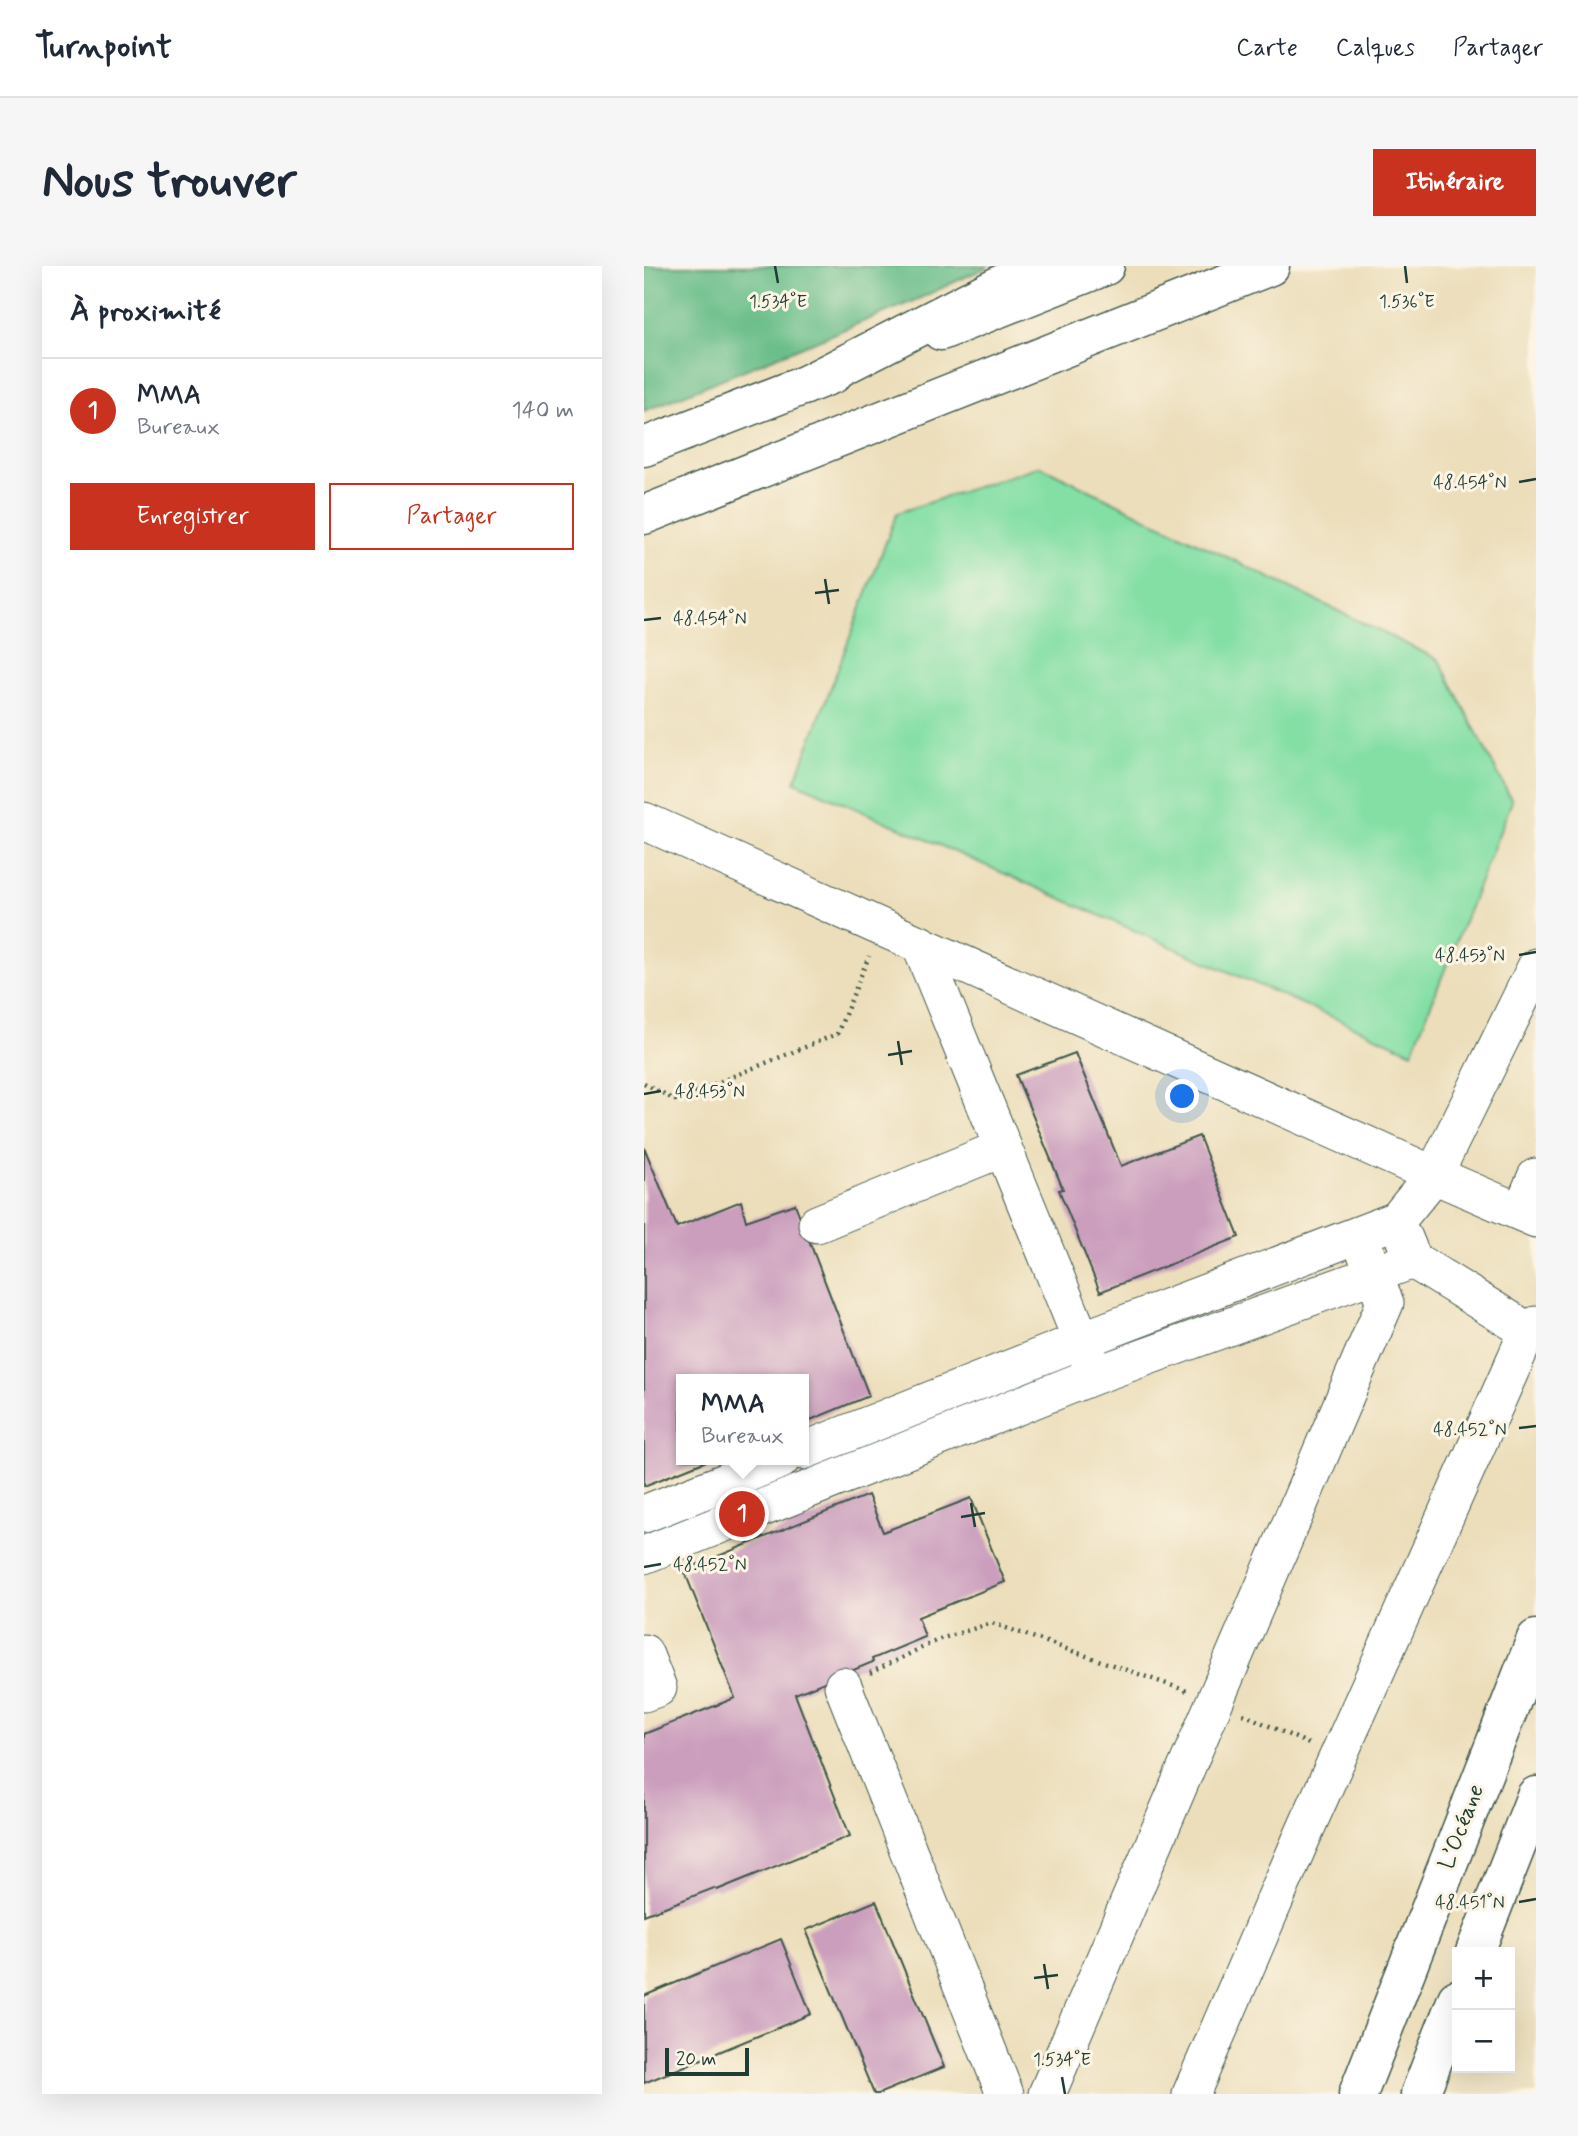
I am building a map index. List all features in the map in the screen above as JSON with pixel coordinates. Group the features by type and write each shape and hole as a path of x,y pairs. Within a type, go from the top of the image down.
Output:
{"main road":[{"path":"803,386 1037,266"},
{"path":"644,447 1105,266"},
{"path":"644,517 1270,266"},
{"name":"L’Océane","path":"1358,2094 1536,1639"},
{"path":"1477,1947 1536,1796"},
{"path":"1420,2094 1453,2010"}],"street":[{"path":"644,821 1529,1215 1536,1177"},
{"path":"920,944 1096,1375"},
{"path":"809,1449 1082,1340 1397,1220 1434,1175 1536,967"},
{"path":"817,1224 1003,1147"},
{"path":"1191,2094 1338,1757 1532,1328 1413,1260 1397,1220"},
{"path":"1047,2094 1385,1303 1359,1235"},
{"path":"644,1555 1096,1375 1413,1260"},
{"path":"644,1514 768,1465"},
{"path":"644,1653 658,1688 644,1693"},
{"path":"844,1686 1005,2094"}],"path":[{"path":"644,1083 675,1100 837,1034 881,926"},
{"path":"844,1686 940,1639 992,1623 1215,1701 1338,1757"}],"green space":[{"path":"644,266 989,266 916,300 644,411"},
{"path":"1040,466 1439,660 1512,801 1412,1052 795,782 897,513"}],"building":[{"path":"1075,1053 1121,1166 1199,1136 1239,1237 1100,1292 1059,1190 1063,1189 1016,1075"},
{"path":"644,1147 677,1227 741,1201 746,1221 795,1204 869,1396 809,1421 809,1374 676,1374 676,1465 696,1465 644,1486"},
{"path":"868,1495 883,1532 971,1498 1005,1582 918,1617 925,1637 795,1694 850,1836 717,1890 714,1888 644,1915 644,1734 735,1698 684,1570"},
{"path":"876,1901 944,2067 874,2094 806,1930"},
{"path":"781,1939 811,2014 644,2083 644,1996"}],"place":[{"name":"MMA","path":"742,1514"}]}
